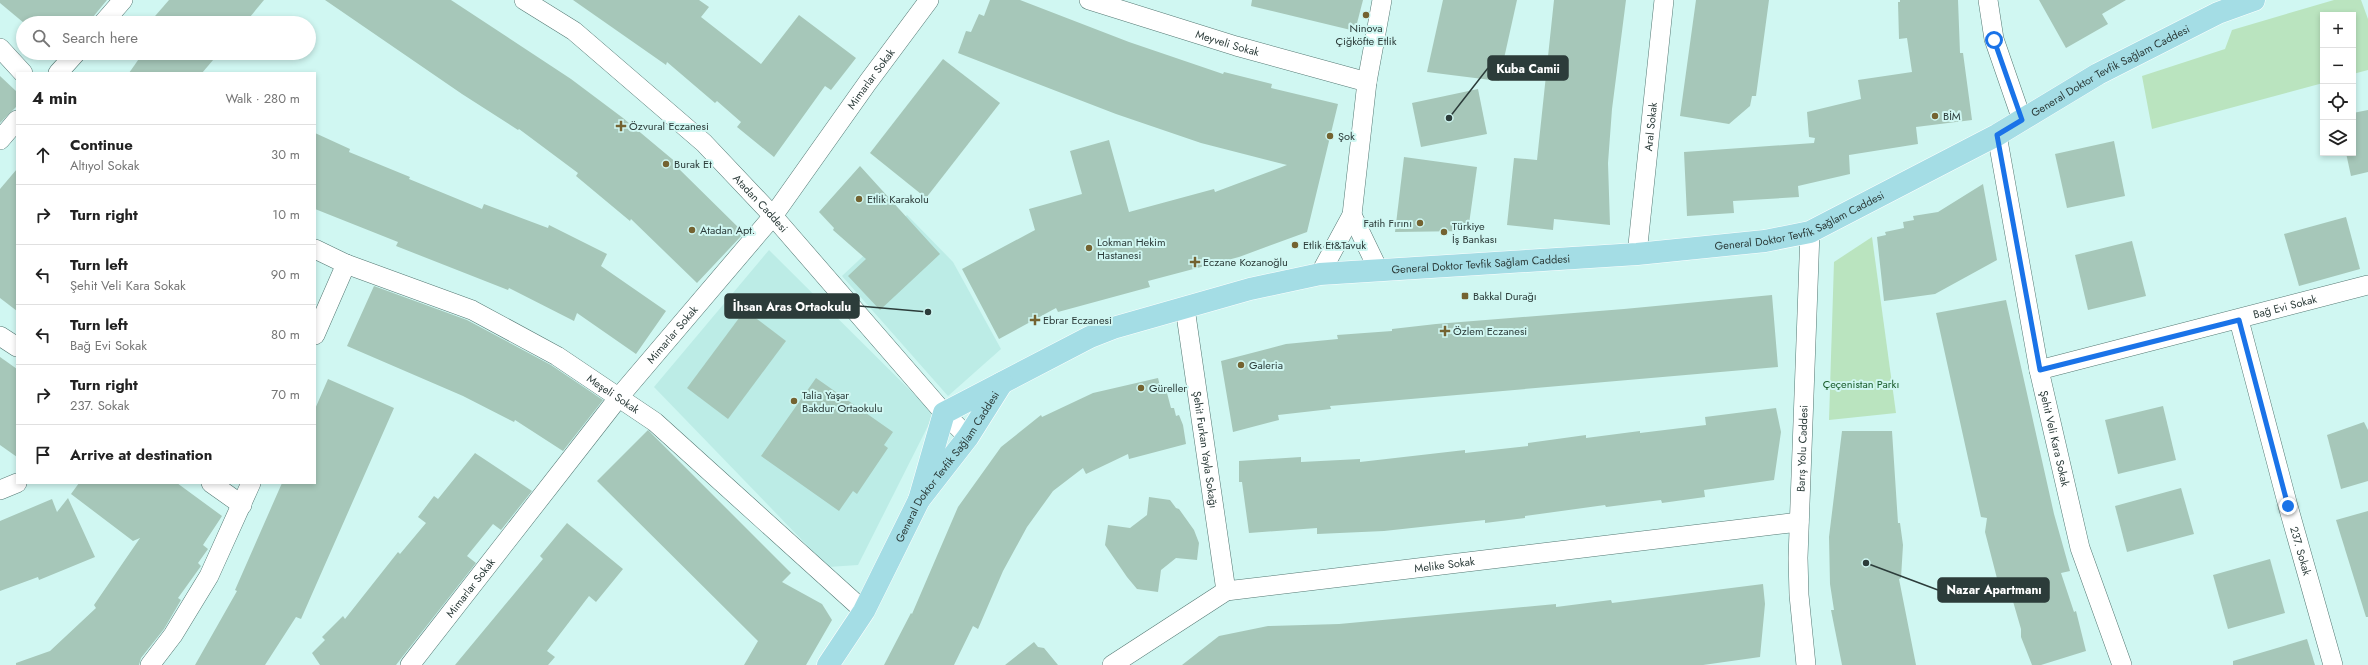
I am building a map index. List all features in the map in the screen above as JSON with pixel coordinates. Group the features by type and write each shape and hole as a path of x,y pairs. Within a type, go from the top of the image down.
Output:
{"main road":[{"name":"General Doktor Tevfik Sağlam Caddesi","path":"828,665 864,611 919,500 968,437 1002,382 1090,337 1113,328 1250,289 1320,274 1378,269 1637,254 1764,242 1810,232 1997,135 2098,74 2218,12 2254,0"},
{"path":"919,500 944,413 1002,382"}],"street":[{"path":"109,16 123,0"},
{"name":"Atadan Caddesi","path":"524,0 574,31 704,143 773,216 944,413 968,437"},
{"name":"Mimarlar Sokak","path":"410,665 619,397 773,216 868,82 929,0"},
{"name":"Meyveli Sokak","path":"1089,0 1236,46 1367,82"},
{"path":"1320,274 1352,215 1367,82 1382,0"},
{"name":"Aral Sokak","path":"1637,254 1664,0"},
{"path":"1988,0 1994,40 2022,120"},
{"path":"0,48 22,72"},
{"path":"59,72 70,60"},
{"path":"0,140 16,121"},
{"name":"Şehit Veli Kara Sokak","path":"1997,135 2040,370 2080,548 2122,665"},
{"path":"1352,215 1378,269"},
{"name":"Barış Yolu Caddesi","path":"1806,665 1799,595 1799,522 1810,232"},
{"name":"Meşeli Sokak","path":"316,249 346,264 472,310 557,356 655,422 864,611"},
{"path":"316,333 346,264"},
{"name":"Bağ Evi Sokak","path":"2040,370 2239,320 2368,285"},
{"name":"Şehit Furkan Yayla Sokağı","path":"1185,308 1226,591"},
{"name":"237. Sokak","path":"2239,320 2288,506 2333,665"},
{"path":"0,336 16,346"},
{"path":"0,490 16,483"},
{"path":"212,484 242,505"},
{"path":"150,665 173,635 209,576 251,484"},
{"name":"Melike Sokak","path":"1112,665 1226,591 1799,522"}],"shaded area":[{"path":"907,215 953,262 1001,349 948,396 842,276"},
{"name":"Talia Yaşar Bakdur Ortaokulu","path":"769,250 934,414 858,565 828,567 654,387"}],"green space":[{"path":"2334,0 2361,0 2368,19 2368,70 2356,73 2356,12 2320,12 2320,84 2152,129 2142,76 2225,49 2232,30"},
{"name":"Çeçenistan Parkı","path":"1872,237 1896,413 1829,420 1834,262"}],"building":[{"path":"0,0 107,0 94,16 16,16 0,3"},
{"path":"169,0 264,0 251,16 155,16"},
{"path":"325,0 451,0 571,79 623,118 678,164 676,166 744,233 697,283 631,219 630,221 576,176 578,173 519,129 518,130 462,94"},
{"path":"573,0 699,0 709,7 701,17 761,64 799,15 856,58 831,90 825,86 774,157 737,127 741,122 717,101 715,103 667,62 666,65"},
{"path":"990,0 1020,0 1129,42 1223,74 1224,72 1272,84 1271,88 1338,104 1307,232 1239,257 1148,281 1150,287 1058,312 1056,308 999,339 962,269 1035,230 1029,209 1082,194 1070,151 1109,140 1129,212 1214,189 1215,192 1287,165 1201,143 1116,114 958,53 966,31 971,32 979,14 984,16"},
{"path":"1252,0 1363,0 1355,31 1251,6"},
{"path":"1443,0 1517,0 1499,81 1427,72"},
{"path":"1554,0 1626,0 1612,109 1608,163 1610,225 1554,219 1553,230 1507,225 1514,158 1537,160"},
{"path":"1696,0 1769,0 1756,96 1752,96 1750,106 1729,124 1680,116"},
{"path":"1900,0 1958,0 1960,53 1963,53 1972,120 1916,127 1918,144 1849,155 1850,174 1798,186 1799,197 1733,201 1734,213 1687,216 1684,152 1814,143 1815,138 1809,137 1807,112 1861,99 1858,80 1912,72 1907,38 1899,39 1898,2 1900,2"},
{"path":"2039,0 2126,0 2102,14 2108,24 2066,48"},
{"path":"943,59 1000,103 926,198 870,153"},
{"path":"138,60 213,60 203,72 130,72"},
{"path":"0,76 16,91 16,107 0,123"},
{"path":"1478,89 1487,134 1421,147 1412,103"},
{"path":"2368,110 2368,172 2351,176 2347,156 2356,156 2356,112"},
{"path":"316,133 350,149 349,152 410,177 409,179 482,209 484,204 548,228 549,225 607,254 601,266 666,311 636,354 577,313 574,321 509,288 508,290 396,246 398,242 316,209"},
{"path":"2114,141 2125,196 2067,208 2055,154"},
{"path":"1404,157 1477,167 1468,231 1395,232"},
{"path":"860,166 940,254 880,310 848,276 866,259 833,230 834,228 819,212"},
{"path":"16,170 16,310 0,298 0,189"},
{"path":"1983,184 1997,260 1935,294 1884,301 1877,237 1886,235 1885,232 1904,228 1903,222 1914,220 1913,216 1938,212"},
{"path":"2346,217 2360,269 2299,286 2284,234"},
{"path":"2132,241 2146,296 2088,310 2075,255"},
{"path":"374,286 467,320 551,365 603,400 563,451 515,420 514,422 463,396 347,346"},
{"path":"1772,295 1778,367 1330,406 1331,409 1278,415 1279,420 1233,432 1221,361 1286,344 1338,339 1337,335 1392,331 1392,329 1436,324 1624,309"},
{"path":"2006,300 2054,514 2070,571 2061,573 2074,612 2076,611 2086,651 2041,665 2032,665 2021,637 2021,629 2010,591 2000,590 1985,532 1987,518 1981,517 1936,313"},
{"path":"745,310 786,341 728,419 687,388"},
{"path":"0,357 16,368 16,456 0,445"},
{"path":"816,378 893,432 884,445 888,448 857,494 853,491 839,511 761,456"},
{"path":"1158,378 1162,394 1167,393 1171,408 1174,408 1176,416 1179,415 1183,425 1186,444 1129,459 1128,454 1086,474 1083,468 1053,491 1027,527 1003,571 978,629 973,626 954,665 884,665 911,613 912,614 958,507 1001,447 1041,415 1042,417 1093,393"},
{"path":"328,379 394,408 301,619 296,617 265,665 195,665 237,591 235,590 282,484 316,484 316,407"},
{"path":"2163,406 2176,460 2118,474 2105,420"},
{"path":"1776,408 1781,432 1774,480 1704,490 1705,497 1662,503 1661,500 1606,507 1605,505 1485,523 1485,520 1384,531 1317,534 1317,528 1249,533 1242,482 1239,482 1239,461 1301,457 1301,462 1360,459 1360,462 1465,450 1465,453 1528,446 1528,443 1586,435 1586,438 1706,425 1705,417"},
{"path":"2364,422 2368,430 2368,481 2341,489 2327,435"},
{"path":"648,430 791,573 782,582 822,604 832,620 806,665 744,665 758,641 597,481"},
{"path":"1842,431 1892,431 1898,523 1900,523 1903,545 1901,578 1899,579 1916,665 1842,665 1831,610 1834,610 1830,584 1829,537"},
{"path":"475,453 532,491 501,530 493,524 467,556 476,563 396,665 320,665 312,653 325,640 322,637 343,616 345,619 398,552 400,554 426,523 418,517 434,496 438,499"},
{"path":"78,484 178,484 222,516 203,545 208,549 198,563 201,566 178,598 181,600 164,629 141,658 139,665 16,665 16,663 50,651 96,608 94,605 140,538 133,541 71,494"},
{"path":"2181,488 2194,534 2127,552 2115,506"},
{"path":"1149,497 1170,500 1176,508 1179,509 1194,530 1199,543 1197,560 1176,558 1161,570 1158,592 1137,589 1105,545 1108,525 1130,528 1147,515"},
{"path":"68,498 95,557 39,580 38,577 0,591 0,521 52,499 57,512"},
{"path":"2368,511 2368,617 2366,617 2336,520"},
{"path":"567,523 623,569 596,602 589,596 547,651 555,657 548,665 455,665 543,559 540,556"},
{"path":"2270,559 2285,613 2228,629 2213,575"},
{"path":"1763,584 1765,604 1760,657 1703,665 1182,665 1219,636 1268,626 1339,624 1556,604 1556,607 1611,600 1612,603"},
{"path":"2307,639 2315,665 2233,665 2233,661"},
{"path":"1034,642 1038,647 1044,648 1058,665 1005,665"}],"place":[{"name":"Ninova Çiğköfte Etlik","path":"1366,15"},
{"name":"BİM","path":"1935,116"},
{"name":"Kuba Camii","path":"1449,118"},
{"name":"Özvural Eczanesi","path":"621,126"},
{"name":"Şok","path":"1330,136"},
{"name":"Burak Et","path":"666,164"},
{"name":"Etlik Karakolu","path":"859,199"},
{"name":"Fatih Fırını","path":"1420,223"},
{"name":"Atadan Apt.","path":"692,230"},
{"name":"Türkiye İş Bankası","path":"1444,232"},
{"name":"Etlik Et&Tavuk","path":"1295,245"},
{"name":"Lokman Hekim Hastanesi","path":"1089,248"},
{"name":"Eczane Kozanoğlu","path":"1195,262"},
{"name":"Bakkal Durağı","path":"1465,296"},
{"name":"İhsan Aras Ortaokulu","path":"928,312"},
{"name":"Ebrar Eczanesi","path":"1035,320"},
{"name":"Özlem Eczanesi","path":"1445,331"},
{"name":"Galeria","path":"1241,365"},
{"name":"Güreller","path":"1141,388"},
{"name":"Talia Yaşar Bakdur Ortaokulu","path":"794,401"},
{"name":"Nazar Apartmanı","path":"1866,563"}],"route":[{"path":"1994,40 2022,120 1997,135 2040,370 2239,320 2288,506"}]}
